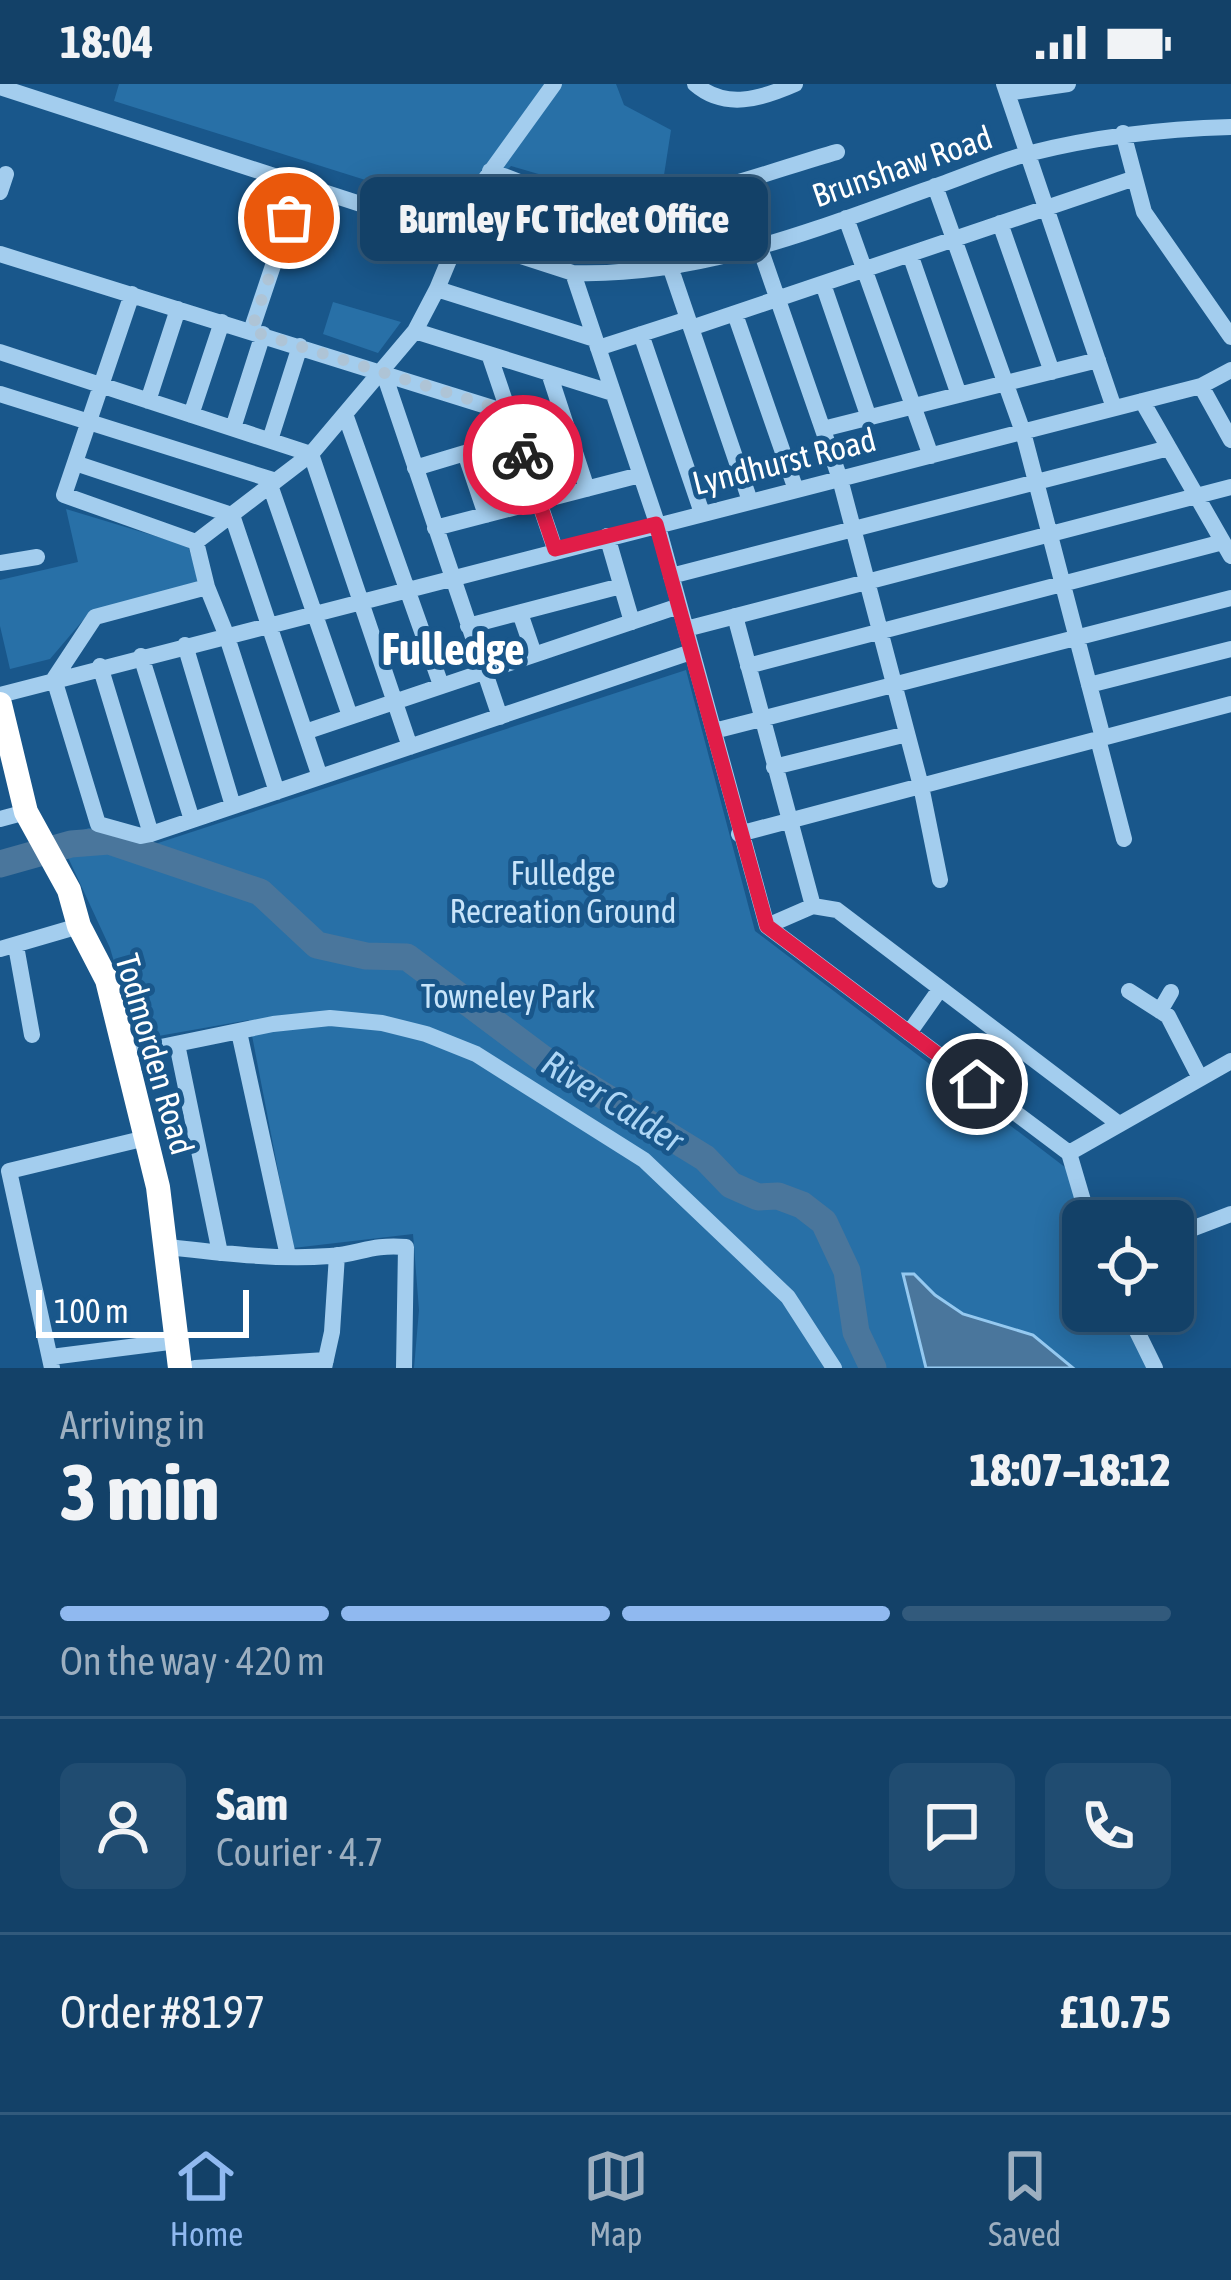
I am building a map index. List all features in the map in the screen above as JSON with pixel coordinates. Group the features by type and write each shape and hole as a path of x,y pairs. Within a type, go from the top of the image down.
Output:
{"highway":[{"name":"Todmorden Road","path":"0,699 31,822 69,890 79,926 107,980 127,1054 168,1247 179,1368"}],"street":[{"path":"196,542 311,454 415,331 490,171 554,84"},
{"path":"695,84 707,94 734,102 794,84"},
{"path":"1068,84 1005,89 1114,408"},
{"name":"Brunshaw Road","path":"0,87 573,273 673,269 760,248 1027,154 1123,133 1231,128"},
{"path":"1123,133 1144,212 1231,337"},
{"path":"490,171 588,205 618,207 662,201 837,152"},
{"path":"437,289 597,344 735,314 1135,178"},
{"path":"935,186 1023,432 1124,839"},
{"path":"662,201 673,269 750,501"},
{"path":"233,428 289,218"},
{"path":"847,218 931,455"},
{"path":"1000,224 1052,372"},
{"path":"760,248 841,479 921,786 940,880"},
{"path":"0,254 509,412"},
{"path":"910,254 959,395"},
{"path":"573,273 656,524 767,926 1069,1153 1083,1200"},
{"path":"823,284 869,418"},
{"path":"132,294 64,495 196,542"},
{"path":"148,401 178,309"},
{"path":"735,314 796,490"},
{"path":"191,415 222,322"},
{"path":"415,331 613,394"},
{"path":"641,334 702,513"},
{"path":"270,440 300,346"},
{"path":"0,352 311,454"},
{"path":"489,354 555,549"},
{"path":"823,429 1098,360"},
{"name":"Lyndhurst Road","path":"0,699 100,666 1201,386 1231,370"},
{"path":"383,371 500,717"},
{"path":"549,373 587,489"},
{"path":"1201,386 1231,440"},
{"path":"0,394 273,483"},
{"path":"748,666 1063,584 1227,549 1142,401"},
{"path":"346,414 441,686"},
{"path":"415,468 517,437"},
{"path":"671,576 1169,448"},
{"path":"465,452 486,515"},
{"path":"311,454 410,747"},
{"path":"75,463 232,514"},
{"path":"435,528 640,475"},
{"path":"273,483 350,716"},
{"path":"686,629 1231,487"},
{"path":"232,514 320,777"},
{"path":"607,536 632,622"},
{"path":"196,542 277,792"},
{"path":"0,563 37,557"},
{"path":"468,626 622,586"},
{"path":"207,587 95,617 54,680 98,824 141,836 151,834 691,652"},
{"path":"714,731 1231,598"},
{"path":"305,732 679,606"},
{"path":"520,613 534,654"},
{"path":"735,616 813,906"},
{"path":"184,645 233,806"},
{"path":"1089,685 1231,649"},
{"path":"141,656 193,820"},
{"path":"100,666 151,834"},
{"path":"739,834 1231,704"},
{"path":"774,767 907,734"},
{"path":"0,819 31,822"},
{"path":"767,926 813,906 837,910 1120,1124"},
{"path":"32,1035 22,981 8,948 79,926"},
{"path":"0,986 22,981"},
{"path":"909,1033 940,988"},
{"path":"1129,991 1168,1016 1200,1078"},
{"path":"1160,1011 1171,992"},
{"path":"127,1054 272,1024 347,1020 426,1034 476,1054 644,1160 788,1297 833,1368"},
{"path":"239,1032 288,1256"},
{"path":"177,1044 220,1252"},
{"path":"1069,1153 1231,1060"},
{"path":"146,1138 10,1171 52,1362 177,1341"},
{"path":"1194,1228 1231,1214"},
{"path":"168,1247 288,1256 337,1256 375,1245 406,1247 404,1368"},
{"path":"195,1368 325,1364 337,1256"},
{"path":"1137,1332 1155,1368"}],"green space":[{"path":"119,84 616,84 624,105 671,130 664,175 590,189 511,166 487,189 480,216 114,101"},
{"path":"333,302 401,322 378,353 323,334"},
{"path":"66,509 188,546 200,583 90,612 50,659 10,669 0,626 0,580 78,562"},
{"name":"Towneley Park","path":"686,670 755,931 1070,1171 1077,1200 1062,1200 1062,1332 1130,1332 1147,1368 414,1368 419,1310 413,1234 293,1248 249,1020 147,1038 133,1027 110,948 59,838 89,828 152,845"}],"shaded area":[{"path":"903,1274 914,1274 963,1314 1033,1335 1073,1368 926,1368"}],"waterway":[{"name":"River Calder","path":"0,864 71,844 109,841 260,892 317,945 366,956 407,957 542,1058 705,1158 731,1185 758,1197 778,1196 802,1205 824,1222 847,1271 856,1332 873,1368"}],"way so far":[{"path":"289,218 251,331 509,412 523,455"}],"place":[{"name":"Burnley FC Ticket Office","path":"289,218"}],"district":[{"name":"Fulledge","path":"453,649"}],"route":[{"path":"523,455 555,549 656,524 767,926 977,1084"}],"park label":[{"name":"Fulledge Recreation Ground","path":"563,892"}]}
